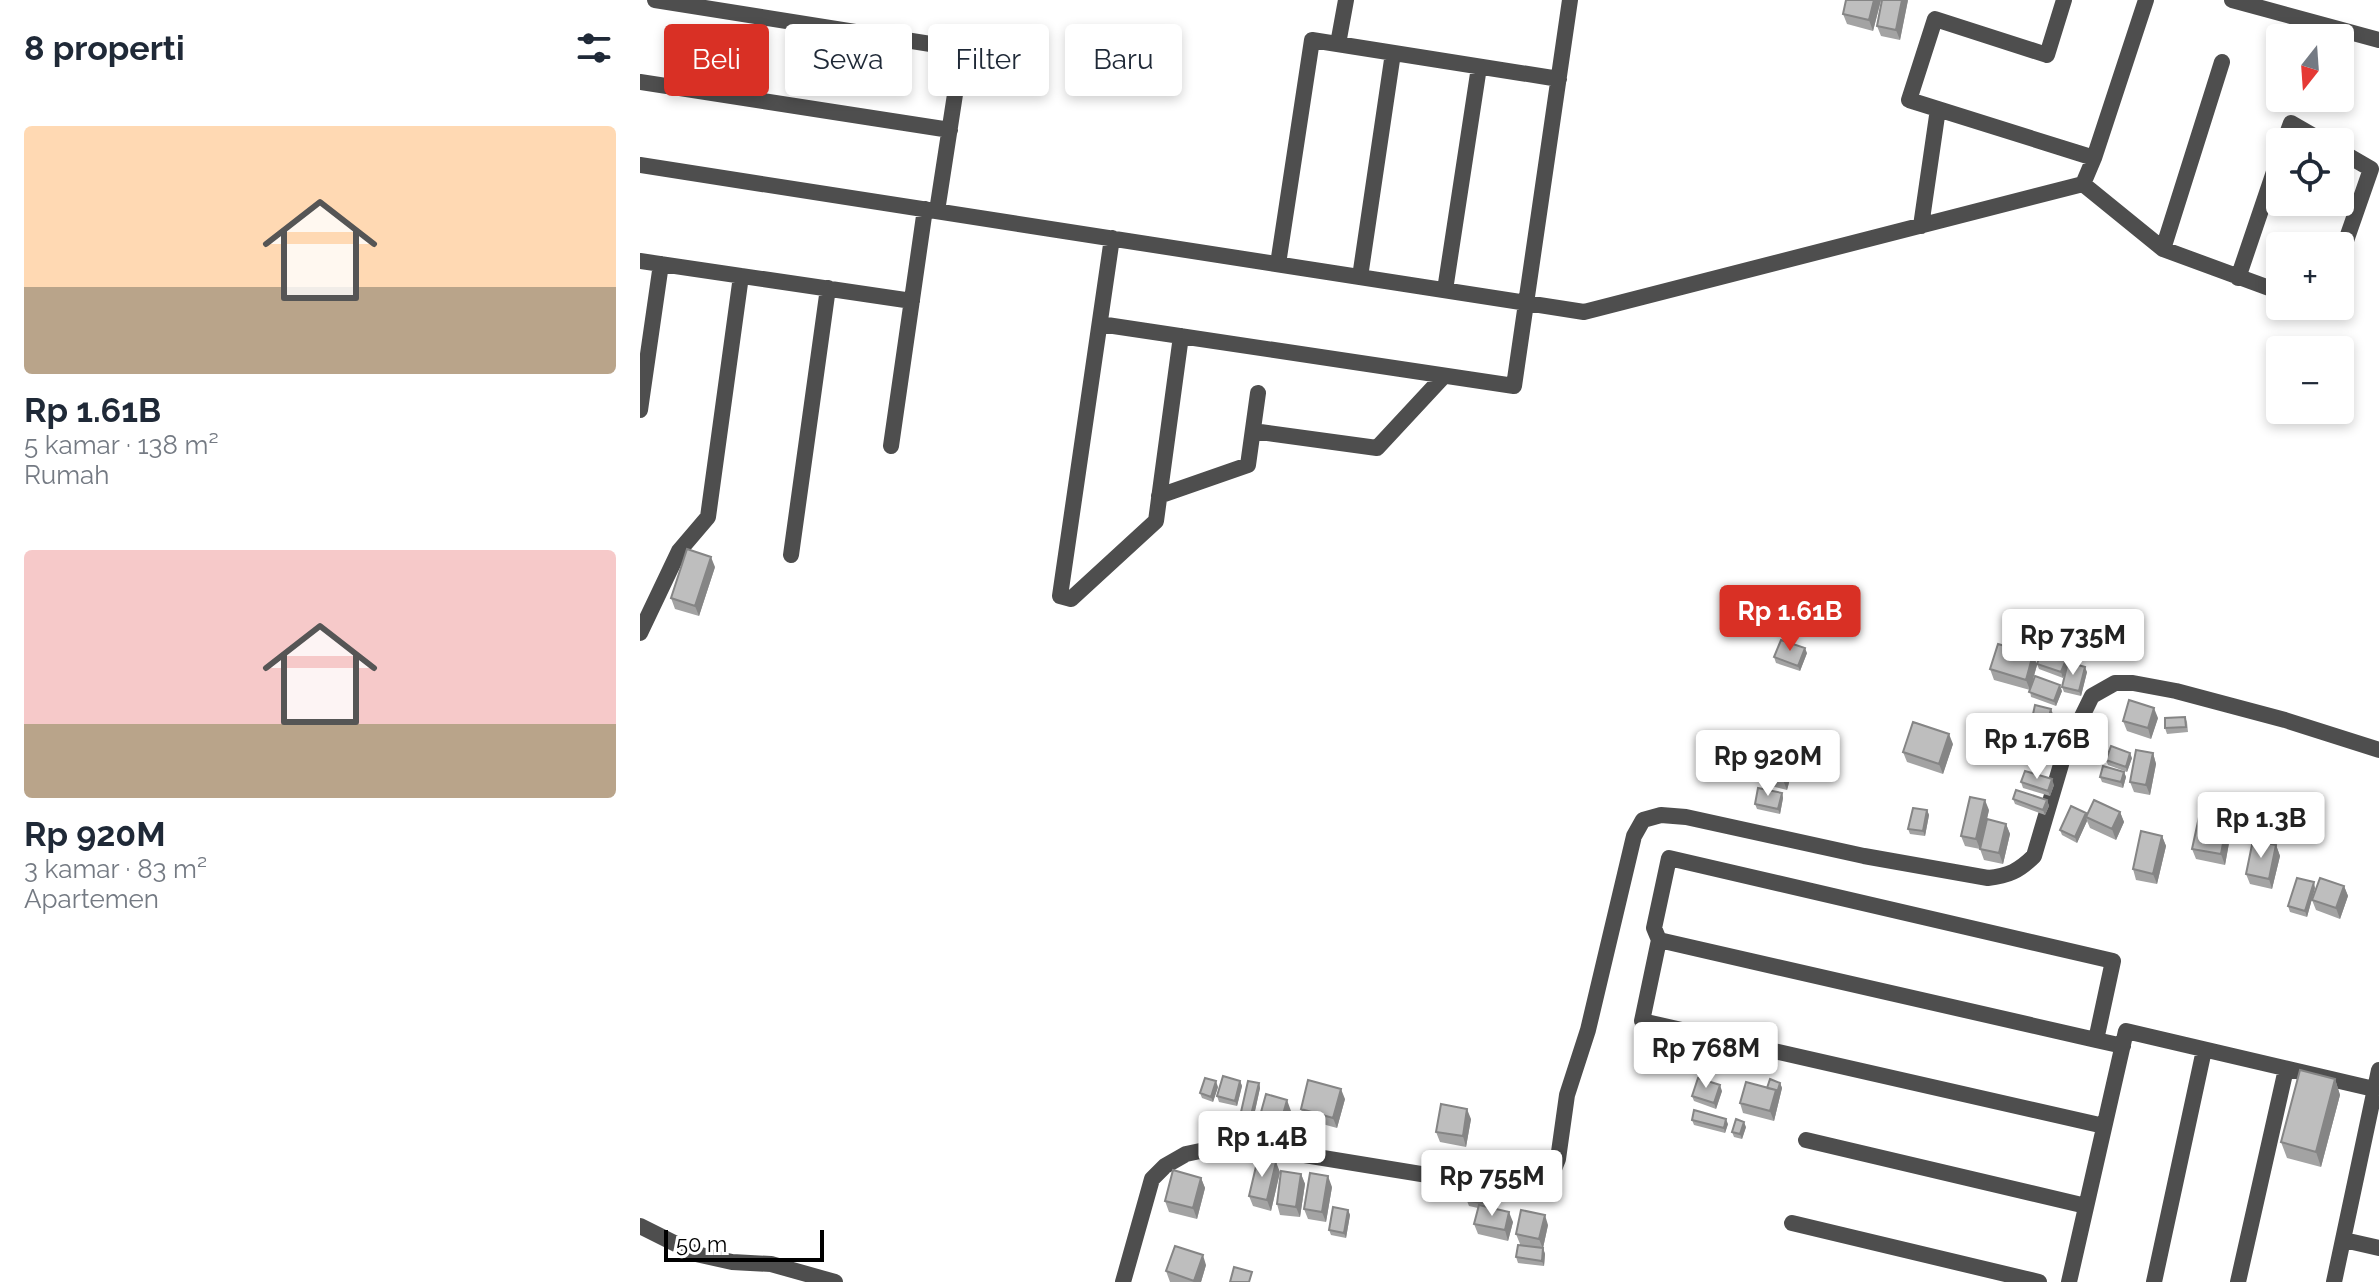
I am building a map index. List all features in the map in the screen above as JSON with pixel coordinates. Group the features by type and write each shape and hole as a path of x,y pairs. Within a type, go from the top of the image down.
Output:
{"street":[{"path":"655,0 962,49 950,130 912,301 891,446"},
{"path":"1338,44 1346,0"},
{"path":"1100,324 1514,386 1570,0"},
{"path":"2064,0 2047,55 1935,19 1909,100 2094,158"},
{"path":"2083,184 2146,0"},
{"path":"2232,0 2379,40"},
{"path":"1278,264 1312,40 1559,79"},
{"path":"1360,277 1393,53"},
{"path":"2163,249 2222,62"},
{"path":"1445,290 1479,67"},
{"path":"640,82 950,130"},
{"path":"1921,226 1938,109"},
{"path":"2349,232 2371,169 2354,159"},
{"path":"640,165 1584,312 2083,184"},
{"path":"2083,184 2163,249 2266,287"},
{"path":"2238,278 2266,195"},
{"path":"1112,238 1060,596 1071,599 1156,521 1181,336"},
{"path":"640,261 912,301"},
{"path":"640,410 661,264"},
{"path":"640,633 679,551 708,517 741,276"},
{"path":"791,555 828,288"},
{"path":"1253,431 1377,448 1443,377"},
{"path":"1159,496 1248,465 1258,393"},
{"path":"1123,1282 1152,1179 1165,1166 1186,1154 1219,1147 1274,1150 1531,1192 1548,1184 1558,1159 1567,1095 1588,1030 1634,836 1643,820 1661,815 1686,817 1864,856 1988,878 2007,876 2022,868 2034,856 2065,751 2092,696 2115,683 2176,691 2285,720 2379,750"},
{"path":"2096,1040 2113,961 1669,858 1654,928 1659,940 1642,1021 2104,1126"},
{"path":"1659,940 2123,1046"},
{"path":"2069,1282 2126,1031 2374,1089"},
{"path":"2154,1282 2204,1050"},
{"path":"2238,1282 2286,1069"},
{"path":"2334,1282 2379,1070"},
{"path":"1806,1140 2086,1206"},
{"path":"1792,1223 2039,1282"},
{"path":"640,1226 696,1254 732,1262 771,1264 835,1282"},
{"path":"2344,1240 2379,1248"}],"building":[{"path":"1846,0 1874,0 1869,20 1843,14"},
{"path":"1882,0 1902,0 1896,30 1877,26"},
{"path":"687,549 711,557 695,606 671,598"},
{"path":"1781,640 1805,648 1798,666 1774,657"},
{"path":"1998,644 2033,654 2026,680 1990,669"},
{"path":"2042,651 2066,660 2061,672 2037,664"},
{"path":"2068,662 2085,667 2079,691 2062,687"},
{"path":"2035,676 2060,685 2054,701 2029,692"},
{"path":"2129,700 2154,708 2148,728 2123,721"},
{"path":"2035,705 2051,709 2046,727 2031,723"},
{"path":"2185,717 2186,727 2165,728 2165,718"},
{"path":"1913,722 1949,734 1939,764 1903,752"},
{"path":"2111,746 2130,753 2126,767 2106,760"},
{"path":"1766,747 1790,753 1783,780 1759,773"},
{"path":"2136,750 2153,753 2146,785 2130,782"},
{"path":"2103,766 2124,772 2121,782 2100,777"},
{"path":"2025,771 2052,779 2048,791 2021,782"},
{"path":"1758,788 1782,793 1778,809 1755,804"},
{"path":"2016,790 2047,800 2043,810 2013,799"},
{"path":"1970,797 1985,800 1976,839 1961,836"},
{"path":"2094,800 2120,812 2112,829 2086,817"},
{"path":"2071,806 2086,813 2075,837 2060,830"},
{"path":"1913,808 1927,810 1923,831 1908,829"},
{"path":"2199,817 2227,822 2221,854 2192,849"},
{"path":"1987,819 2006,824 1999,853 1980,849"},
{"path":"2141,831 2162,836 2153,874 2133,869"},
{"path":"2253,840 2276,845 2269,879 2246,874"},
{"path":"2297,878 2314,882 2305,911 2288,906"},
{"path":"2320,878 2344,886 2336,908 2312,900"},
{"path":"2300,1070 2335,1079 2316,1152 2281,1142"},
{"path":"1223,1076 1240,1081 1235,1101 1217,1096"},
{"path":"1205,1078 1216,1081 1211,1097 1200,1093"},
{"path":"1698,1078 1720,1085 1714,1103 1692,1096"},
{"path":"1770,1079 1780,1083 1777,1093 1767,1088"},
{"path":"1308,1080 1341,1089 1333,1118 1301,1109"},
{"path":"1248,1081 1259,1083 1251,1115 1241,1112"},
{"path":"1746,1082 1776,1090 1770,1111 1740,1103"},
{"path":"1266,1094 1287,1100 1279,1129 1258,1123"},
{"path":"1441,1104 1467,1109 1463,1136 1436,1132"},
{"path":"1694,1110 1726,1119 1724,1128 1692,1120"},
{"path":"1736,1119 1744,1122 1740,1134 1732,1132"},
{"path":"1442,1154 1465,1156 1464,1162 1442,1161"},
{"path":"1258,1158 1276,1162 1267,1200 1249,1196"},
{"path":"1173,1170 1201,1178 1193,1208 1165,1201"},
{"path":"1281,1171 1301,1174 1296,1207 1277,1204"},
{"path":"1310,1173 1328,1176 1322,1212 1304,1209"},
{"path":"1469,1189 1492,1192 1490,1204 1467,1201"},
{"path":"1479,1205 1509,1212 1505,1230 1474,1224"},
{"path":"1333,1207 1348,1210 1344,1233 1329,1230"},
{"path":"1521,1210 1545,1215 1539,1239 1516,1234"},
{"path":"1518,1245 1543,1248 1542,1261 1516,1257"},
{"path":"1175,1246 1203,1255 1194,1281 1166,1271"},
{"path":"1234,1267 1252,1272 1249,1282 1230,1282"}]}
